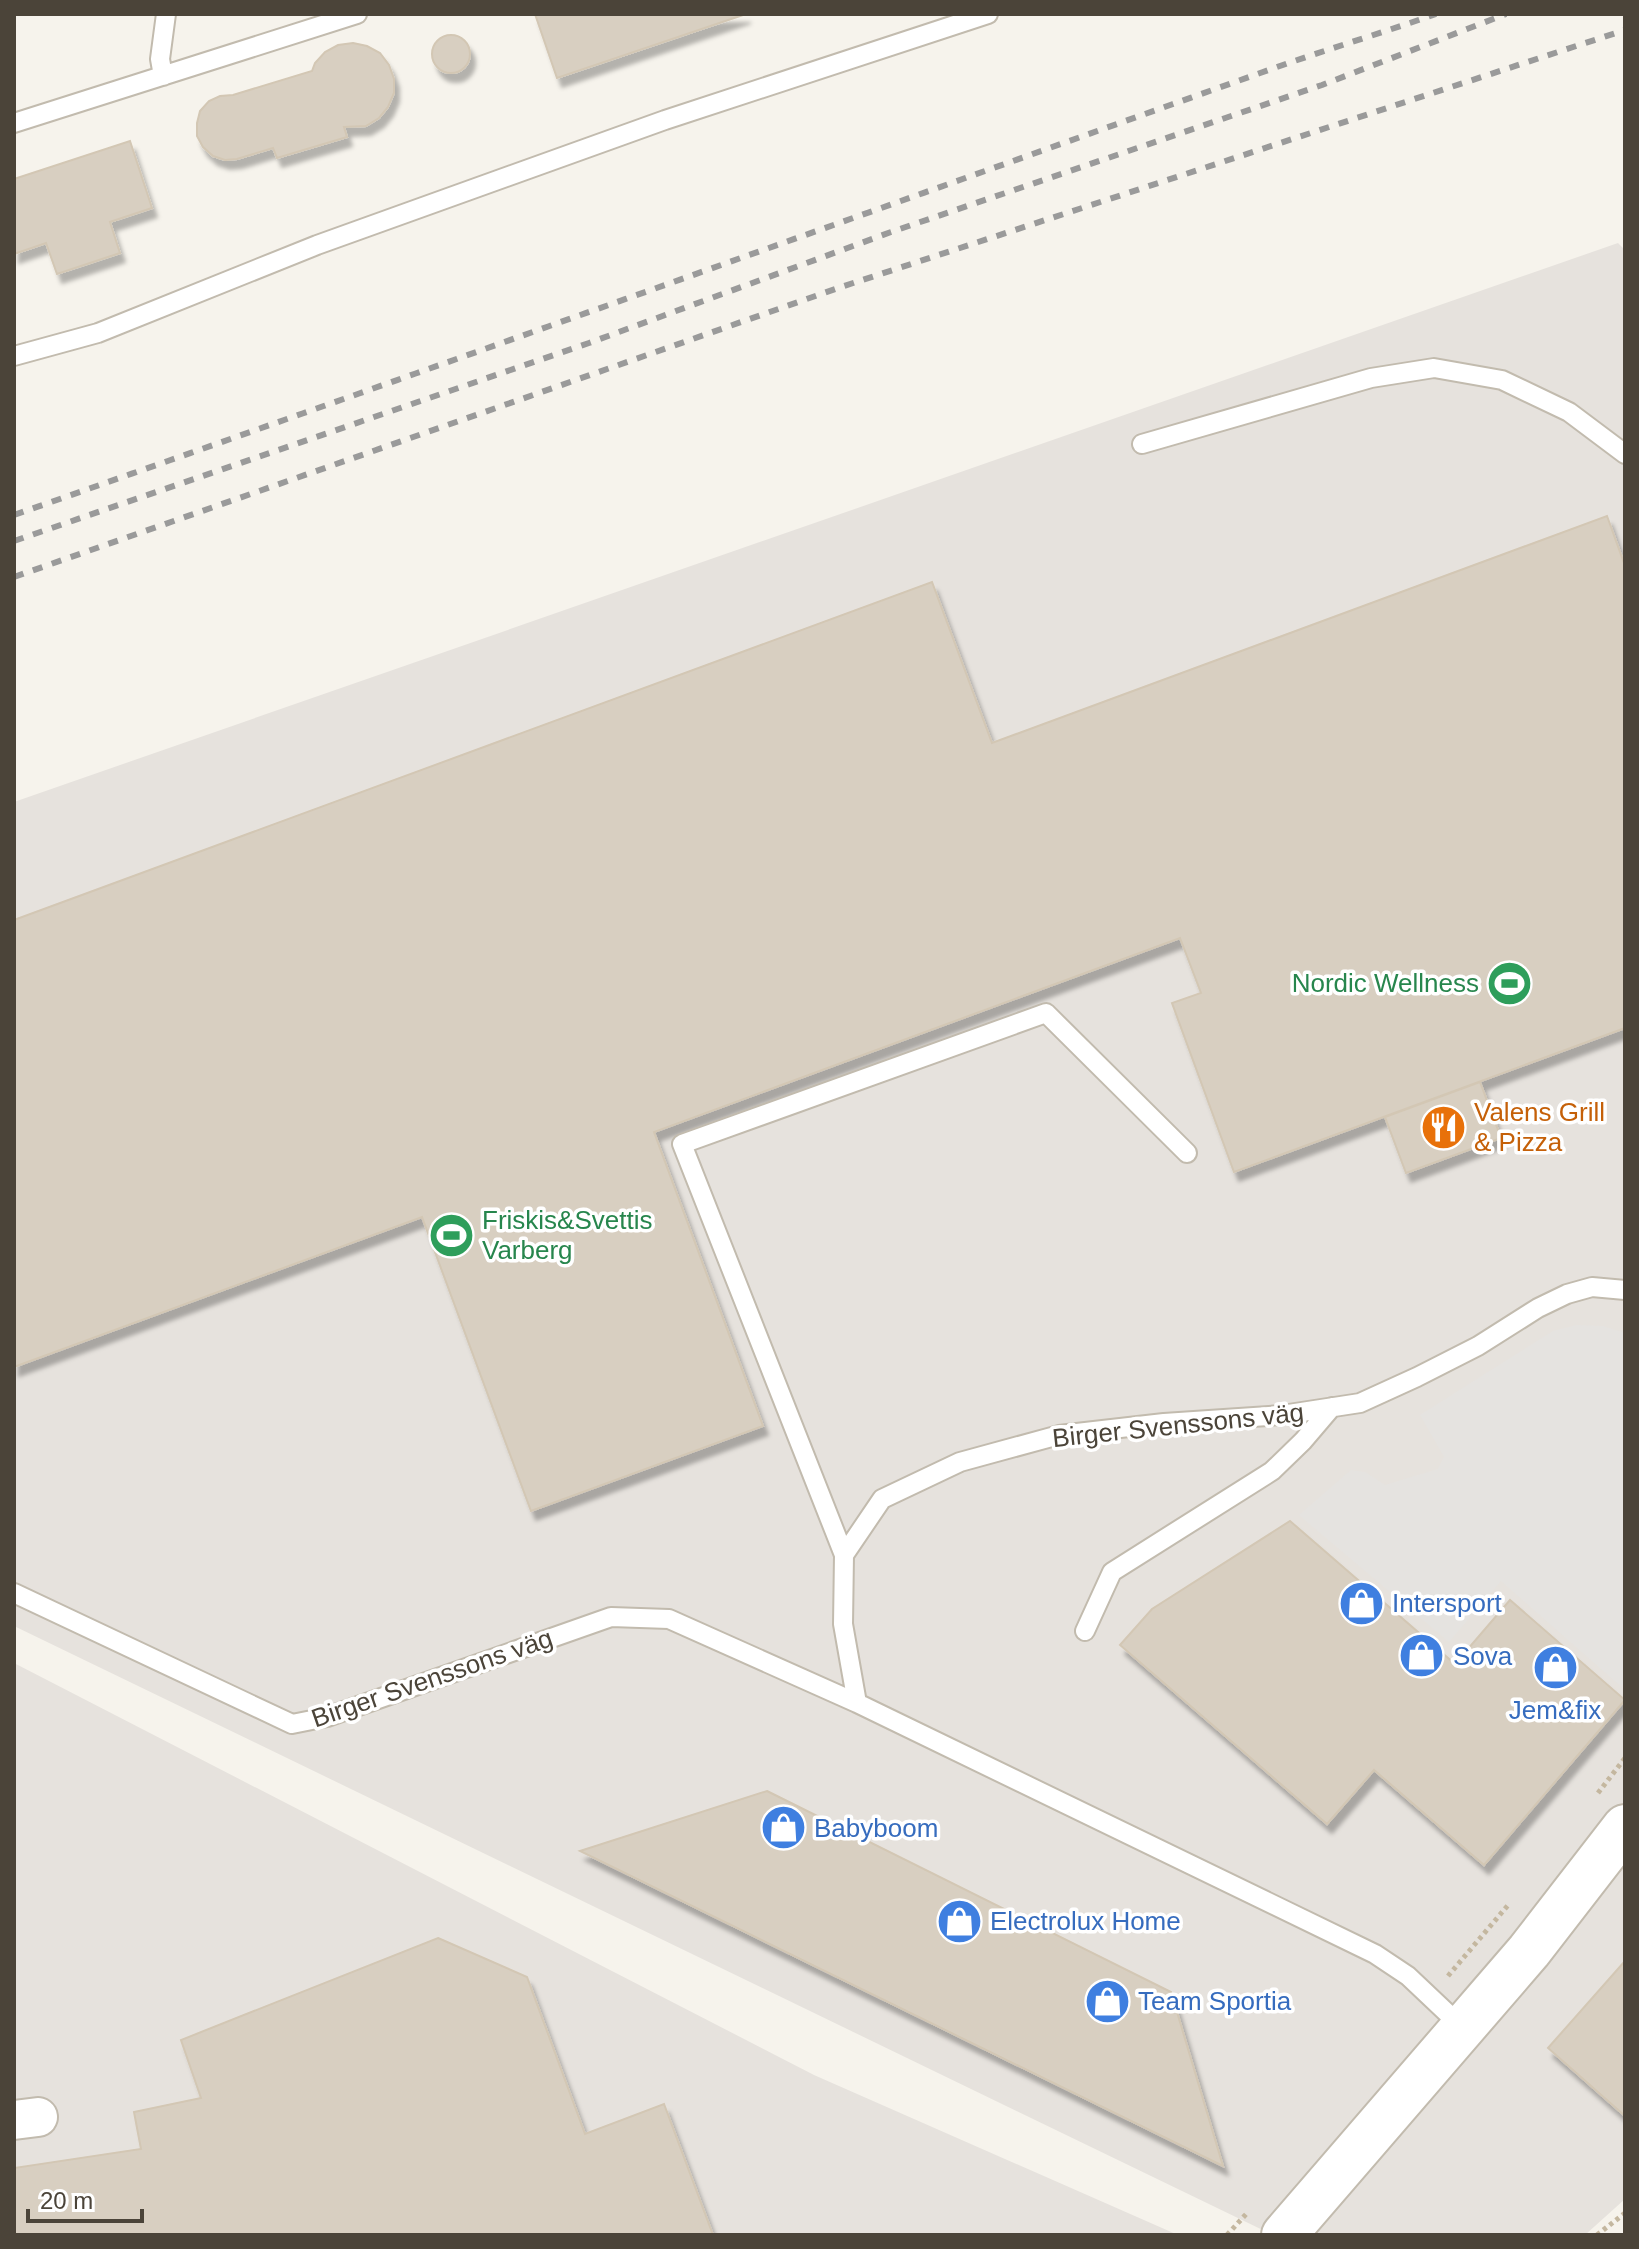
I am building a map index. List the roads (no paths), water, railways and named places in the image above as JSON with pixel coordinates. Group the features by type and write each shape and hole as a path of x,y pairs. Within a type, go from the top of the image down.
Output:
{"street":[{"path":"1284,2235 1529,1951 1625,1827"},
{"path":"1529,1951 1625,1851"}],"lane":[{"path":"163,76 160,59 166,14"},
{"path":"14,123 357,14"},
{"path":"14,356 98,333 317,245 665,120 988,14"},
{"path":"1142,444 1371,378 1434,368 1502,380 1569,412 1625,454"},
{"path":"857,1703 843,1624 844,1555 682,1144 1046,1013 1187,1153"},
{"name":"Birger Svenssons väg","path":"844,1555 882,1499 960,1462 1059,1435 1164,1423 1282,1415 1360,1403 1478,1346 1538,1308 1567,1294 1592,1287 1625,1290"},
{"path":"1085,1631 1112,1572 1272,1471 1332,1407"},
{"name":"Birger Svenssons väg","path":"14,1593 292,1724 327,1717 611,1617 669,1619 857,1703 1375,1954 1408,1976 1463,2028"}],"railway":[{"path":"14,515 1285,64 1436,14"},
{"path":"14,541 589,343 891,232 1322,85 1506,14"},
{"path":"14,577 841,287 1625,30"}],"place":[{"name":"Nordic Wellness","path":"1510,983"},
{"name":"Valens Grill & Pizza","path":"1443,1127"},
{"name":"Friskis&Svettis Varberg","path":"451,1235"},
{"name":"Intersport","path":"1361,1603"},
{"name":"Sova","path":"1422,1656"},
{"name":"Jem&fix","path":"1555,1667"},
{"name":"Babyboom","path":"783,1828"},
{"name":"Electrolux Home","path":"959,1921"},
{"name":"Team Sportia","path":"1107,2001"}]}
